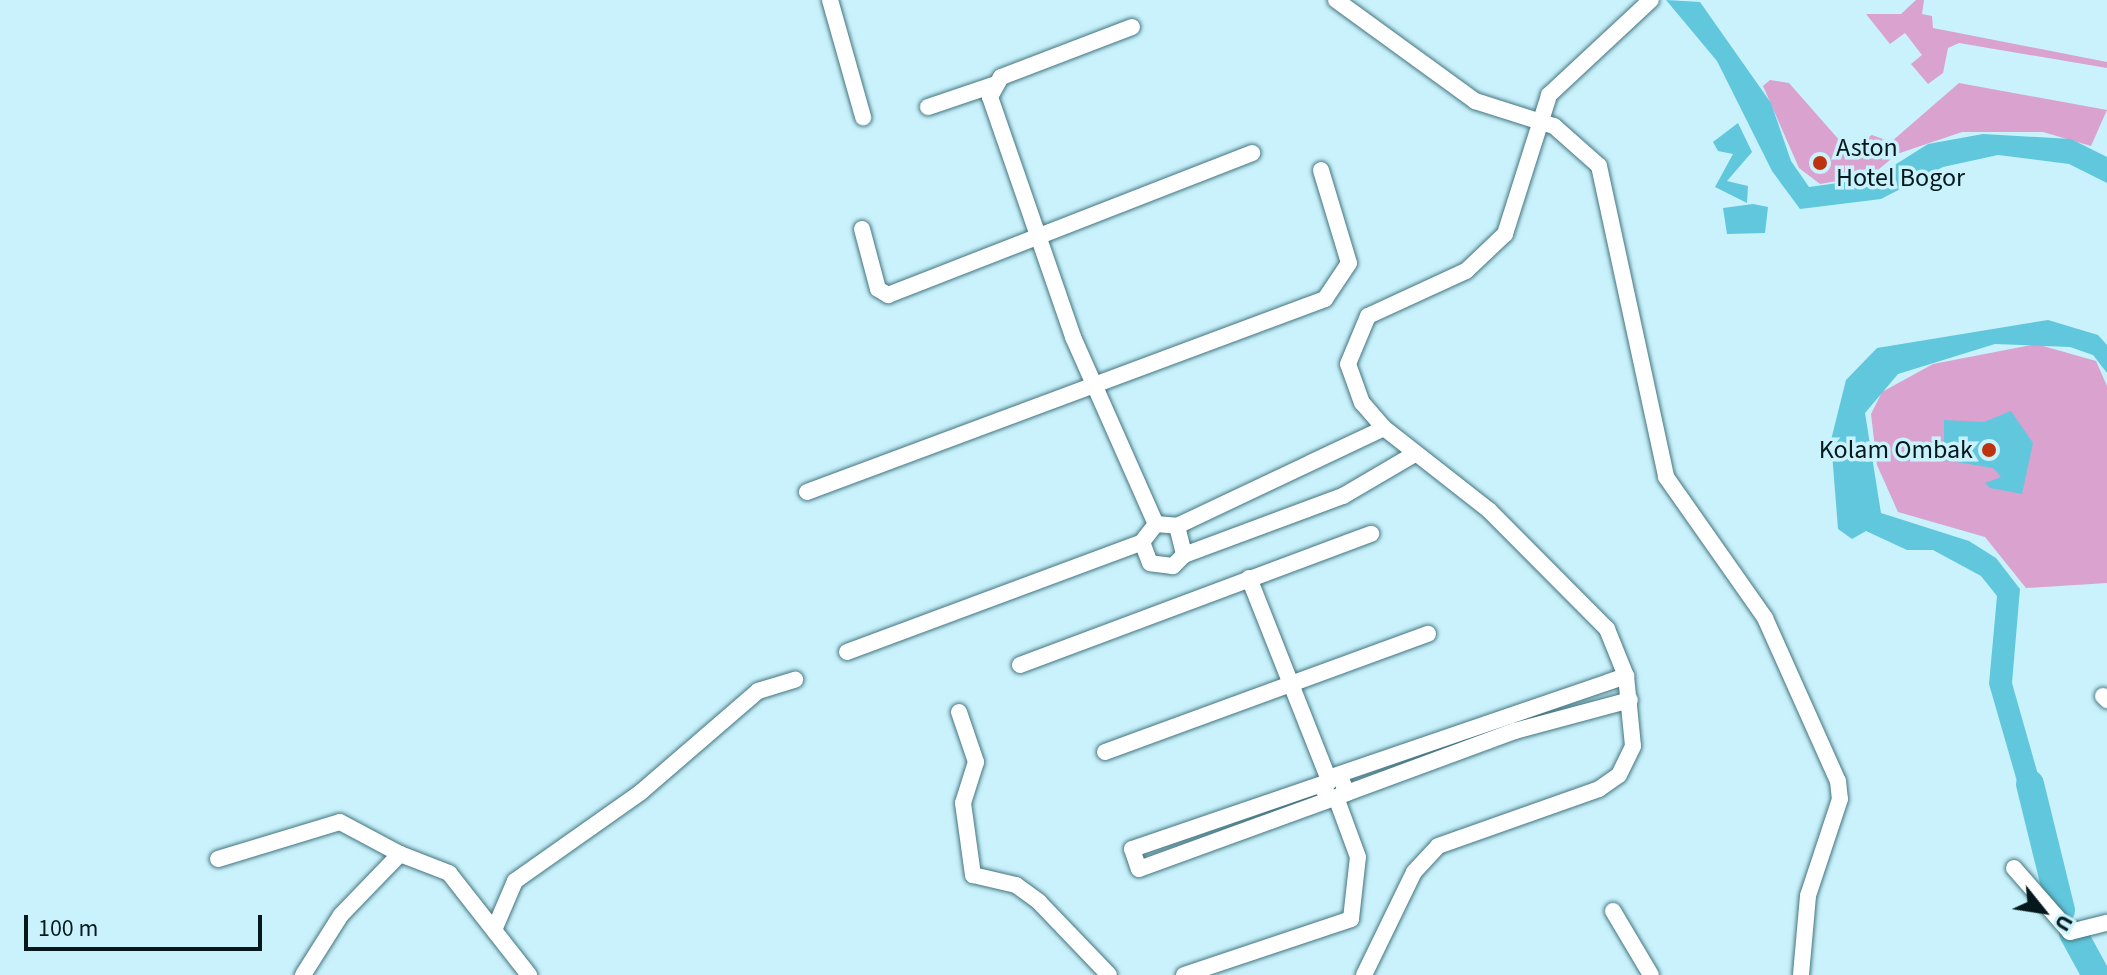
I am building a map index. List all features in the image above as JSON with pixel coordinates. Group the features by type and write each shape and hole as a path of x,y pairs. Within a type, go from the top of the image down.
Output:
{"street":[{"path":"830,0 863,117"},
{"path":"1336,0 1481,104 1539,118 1583,145 1599,166 1666,477 1765,618 1838,781 1840,799 1808,896 1801,975"},
{"path":"1364,975 1414,872 1438,846 1599,789 1619,775 1633,746 1626,676 1607,629 1562,578 1490,511 1413,455 1384,428 1351,377 1349,353 1361,325 1386,304 1466,271 1505,234 1520,201 1539,118 1569,71 1649,1"},
{"path":"928,107 993,85 1132,27"},
{"path":"993,85 990,97 1039,238 1094,385 1156,524"},
{"path":"862,229 878,289 888,295 1252,153"},
{"path":"807,492 1287,316 1337,289 1347,249 1321,170"},
{"path":"1156,524 1177,526 1384,428"},
{"path":"1142,542 1157,567 1343,496 1413,455"},
{"path":"847,652 1142,542 1156,524"},
{"path":"1177,526 1184,555"},
{"path":"1020,665 1371,534"},
{"path":"1184,975 1351,919 1358,857 1335,788 1249,578"},
{"path":"1105,752 1290,680 1428,634"},
{"path":"1626,676 1559,696 1421,748 1335,788 1260,822 1212,838 1139,869 1132,849 1255,804 1335,788 1429,765 1481,744 1630,700"},
{"path":"494,930 515,881 641,792 758,691 795,680"},
{"path":"1559,696 1567,717"},
{"path":"959,712 976,762 963,803 973,875 1016,885 1039,902 1109,975"},
{"path":"1475,727 1481,744"},
{"path":"1421,748 1429,765"},
{"path":"1255,804 1260,822"},
{"path":"1204,821 1212,838"},
{"path":"218,859 340,822 400,854 449,873 529,975"},
{"path":"303,975 341,915 400,854"},
{"path":"2014,868 2073,931 2107,923"},
{"path":"1613,911 1651,975"}],"shaded area":[{"path":"1916,0 1924,0 1922,14 1932,16 1933,28 2107,62 2107,68 1959,43 1948,48 1943,73 1928,84 1911,64 1922,55 1905,33 1890,44 1866,14 1901,14"},
{"path":"1770,80 1789,83 1848,150 1872,135 1891,142 1959,83 2107,110 2091,146 2043,132 1962,132 1897,154 1872,175 1820,184 1799,168 1763,86"},
{"path":"2036,344 2096,361 2107,386 2107,583 2026,588 1985,537 1898,512 1877,465 1871,414 1882,392 1933,364"}],"water":[{"path":"1666,0 1700,2 1771,103 1791,161 1809,187 1874,178 1928,144 1983,134 2071,139 2107,157 2107,183 2069,164 1998,155 1943,167 1881,199 1800,209 1772,171 1717,61"},
{"path":"1738,123 1752,152 1727,181 1748,186 1747,203 1715,187 1733,154 1718,151 1713,142"},
{"path":"1753,204 1768,207 1765,233 1727,234 1723,208"},
{"path":"2048,320 2098,335 2107,345 2107,373 2093,355 2070,347 1995,344 1898,374 1865,413 1881,513 1969,541 1996,558 2020,589 2012,683 2050,817 2029,823 1989,684 1997,596 1981,576 1933,550 1907,550 1866,531 1852,539 1838,529 1831,440 1846,380 1877,348"},
{"name":"Kolam Ombak","path":"2011,411 2033,443 2022,494 1990,488 1985,483 2001,477 1993,468 1944,460 1944,420 1984,422"}],"waterway":[{"path":"2030,784 2061,910"},
{"path":"2073,933 2096,975"}],"place":[{"name":"Aston Hotel Bogor","path":"1820,163"},
{"name":"Kolam Ombak","path":"1989,450"}]}
